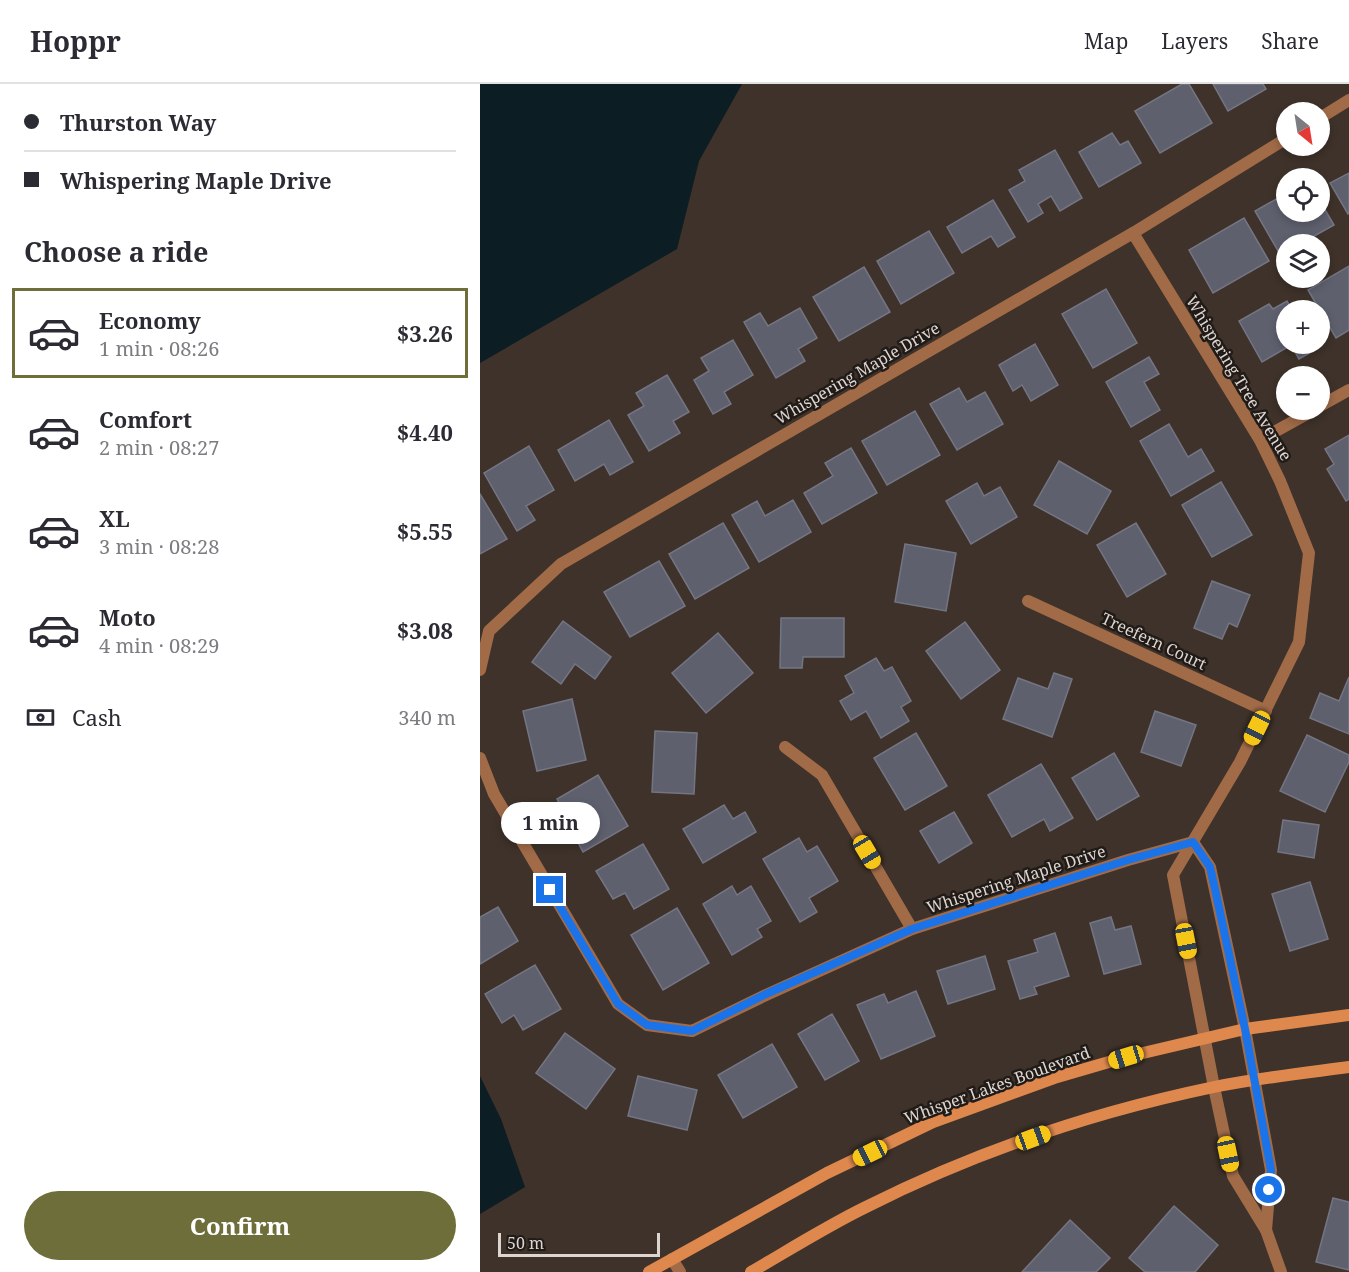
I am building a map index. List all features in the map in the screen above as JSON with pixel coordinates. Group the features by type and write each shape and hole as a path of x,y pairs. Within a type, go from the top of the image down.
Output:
{"street":[{"path":"1330,112 1349,100"},
{"name":"Whispering Maple Drive","path":"480,670 489,631 561,564 1133,233 1276,145"},
{"name":"Whispering Tree Avenue","path":"1133,233 1260,440 1280,481 1309,553 1299,642 1240,762 1173,875 1233,1176 1266,1230"},
{"path":"1330,400 1349,390"},
{"path":"1260,440 1296,420"},
{"name":"Treefern Court","path":"1028,601 1266,711"},
{"path":"785,747 822,775 912,929"},
{"name":"Whispering Maple Drive","path":"480,758 494,794 618,1004 647,1025 692,1031 766,994 912,929 1128,860 1193,842"},
{"path":"1193,842 1210,867 1245,1029 1271,1170 1266,1230 1281,1272"},
{"name":"Whisper Lakes Boulevard","path":"649,1272 827,1173 933,1122 1054,1078 1126,1057 1245,1029 1349,1015"},
{"path":"751,1272 866,1207 972,1160 1053,1130 1214,1087 1349,1067"},
{"path":"672,1258 680,1272"}],"shaded area":[{"path":"480,84 742,84 699,161 677,249 480,363"},
{"path":"480,1076 501,1119 525,1187 480,1214"}],"building":[{"path":"1182,84 1189,84 1212,123 1160,153 1135,111"},
{"path":"1213,84 1263,84 1266,89 1228,111"},
{"path":"1112,133 1120,145 1128,141 1141,163 1099,187 1079,152"},
{"path":"1055,150 1082,198 1060,211 1051,196 1038,204 1043,213 1028,222 1009,190 1025,181 1019,170"},
{"path":"1349,173 1348,214 1330,183"},
{"path":"1276,199 1276,222 1330,222 1330,218 1334,225 1318,234 1276,234 1276,247 1255,211"},
{"path":"993,200 1015,237 998,247 991,236 962,253 947,227"},
{"path":"1244,218 1269,261 1213,293 1189,250"},
{"path":"929,231 954,273 901,304 877,261"},
{"path":"1349,266 1349,330 1336,338 1330,328 1330,300 1314,300 1308,290 1330,288 1330,277"},
{"path":"864,267 890,312 839,341 813,297"},
{"path":"1106,289 1137,343 1093,368 1062,314"},
{"path":"1269,304 1273,309 1276,307 1276,354 1262,362 1239,321"},
{"path":"800,308 817,338 798,349 805,361 776,378 744,322 760,313 768,326"},
{"path":"733,340 753,375 724,392 731,404 713,414 694,380 709,371 701,358"},
{"path":"1035,344 1058,385 1031,401 1022,385 1013,391 999,365"},
{"path":"1296,354 1308,354 1299,359"},
{"path":"1149,357 1159,374 1144,382 1160,410 1131,427 1106,382"},
{"path":"667,375 689,412 673,421 680,433 649,451 628,415 644,406 636,393"},
{"path":"959,388 967,402 985,392 1003,424 957,450 930,404"},
{"path":"915,411 940,455 887,485 862,441"},
{"path":"609,420 633,462 610,475 604,464 575,481 558,450"},
{"path":"1169,424 1188,457 1201,449 1214,471 1171,496 1140,441"},
{"path":"1349,435 1349,499 1346,501 1327,469 1334,464 1325,449"},
{"path":"529,446 554,490 526,506 535,520 517,531 484,473"},
{"path":"851,448 877,493 822,524 804,493 833,476 825,463"},
{"path":"1059,461 1111,491 1087,534 1034,505"},
{"path":"1221,482 1252,535 1212,557 1182,505"},
{"path":"977,483 984,496 1000,487 1017,517 971,544 946,501"},
{"path":"480,494 507,539 480,554"},
{"path":"793,500 811,532 759,562 732,515 757,501 765,516"},
{"path":"723,523 749,568 695,599 669,554"},
{"path":"1136,523 1166,574 1127,597 1097,545"},
{"path":"905,544 956,553 946,611 895,602"},
{"path":"659,561 685,606 630,637 604,592"},
{"path":"1212,581 1250,595 1237,627 1229,623 1222,639 1194,628"},
{"path":"781,618 844,618 844,657 803,657 802,668 780,668"},
{"path":"563,621 611,657 595,679 575,664 561,684 532,662"},
{"path":"965,622 1000,670 961,699 926,651"},
{"path":"718,633 753,673 706,713 672,673"},
{"path":"876,658 884,671 892,667 911,701 901,707 909,721 881,738 866,711 851,720 840,701 854,693 845,676"},
{"path":"1054,673 1072,679 1052,737 1003,719 1018,678 1048,689"},
{"path":"1349,677 1349,734 1310,718 1320,693 1339,701"},
{"path":"572,699 586,760 537,771 523,711"},
{"path":"1155,711 1196,725 1181,766 1141,752"},
{"path":"655,731 697,733 694,794 652,792"},
{"path":"916,733 947,786 905,810 874,758"},
{"path":"1307,735 1349,755 1349,762 1325,812 1280,791"},
{"path":"1114,753 1139,796 1097,820 1072,778"},
{"path":"1041,764 1073,818 1050,831 1044,819 1012,837 988,795"},
{"path":"598,775 628,826 583,852 573,833 589,824 578,805 565,813 557,799"},
{"path":"724,805 733,819 745,812 756,832 703,863 683,829"},
{"path":"954,812 972,843 939,863 920,831"},
{"path":"1283,820 1319,825 1314,858 1278,852"},
{"path":"799,838 807,852 817,846 838,881 809,898 817,912 800,922 763,859"},
{"path":"643,844 669,889 634,909 625,893 613,899 596,871"},
{"path":"1310,882 1328,939 1290,951 1272,894"},
{"path":"732,886 737,895 751,886 771,921 757,929 762,937 732,955 703,904"},
{"path":"498,907 518,941 480,964 480,917"},
{"path":"677,908 709,963 663,990 631,935"},
{"path":"1111,917 1115,930 1131,926 1141,964 1104,974 1090,923"},
{"path":"1055,933 1069,976 1034,987 1037,994 1020,999 1008,961 1038,952 1034,940"},
{"path":"985,956 995,989 948,1004 937,971"},
{"path":"535,965 561,1009 523,1030 514,1015 502,1023 485,994"},
{"path":"916,991 935,1036 881,1059 857,1005 884,994 888,1003"},
{"path":"832,1014 859,1061 825,1080 798,1034"},
{"path":"565,1033 615,1069 586,1109 536,1073"},
{"path":"772,1044 797,1087 743,1118 718,1075"},
{"path":"638,1076 697,1090 687,1130 628,1116"},
{"path":"1333,1198 1349,1202 1349,1270 1316,1262"},
{"path":"1174,1206 1218,1245 1195,1272 1145,1272 1129,1258"},
{"path":"1070,1220 1110,1258 1096,1272 1022,1272"}],"route":[{"path":"550,890 618,1004 647,1025 692,1031 766,994 912,929 1128,860 1193,842 1210,867 1215,889 1245,1029 1271,1170 1269,1190"}]}
